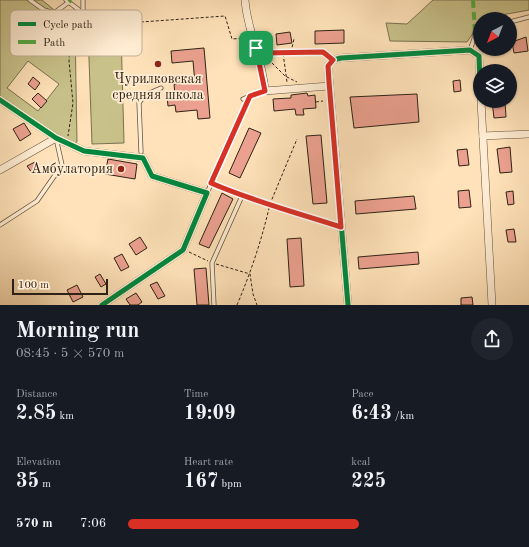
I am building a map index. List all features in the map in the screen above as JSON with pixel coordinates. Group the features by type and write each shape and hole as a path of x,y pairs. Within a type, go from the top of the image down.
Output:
{"street":[{"path":"245,0 246,17 253,37 265,91 329,86"},
{"path":"348,305 328,66 333,60 341,58 470,50 479,56 479,64"},
{"path":"0,100 56,138 84,151 143,158 152,176 207,193 183,250 102,305"},
{"path":"481,108 492,305"},
{"path":"483,136 529,134"},
{"path":"0,170 56,138"}],"lane":[{"path":"30,0 44,10"},
{"path":"57,10 67,1 79,10"},
{"path":"517,20 529,17"},
{"path":"470,50 473,42"},
{"path":"140,152 139,103 145,95 161,88"},
{"path":"243,99 265,91"},
{"path":"207,193 250,96"},
{"path":"0,225 37,201 62,165 56,138"},
{"path":"211,183 242,196 212,263 214,305"}],"path":[{"path":"142,22 225,16 232,39 253,37"},
{"path":"290,53 294,39"},
{"path":"308,87 285,76 262,53 323,52 333,60"},
{"path":"283,53 288,89"},
{"path":"68,56 73,103 68,139"},
{"path":"316,102 330,101"},
{"path":"237,305 250,274 264,230 270,204 298,139"},
{"path":"242,196 341,227"},
{"path":"183,250 212,263 250,274"},
{"path":"250,274 253,294 257,305"}],"shaded area":[{"path":"0,0 42,0 54,10 10,10 10,56 76,56 77,142 64,146 0,101","holes":["28,61 59,84 38,111 7,88"]},
{"path":"433,0 529,0 529,10 517,12 473,12 473,33 467,42 390,41 386,23 407,24"},
{"path":"89,56 122,56 124,143 92,144"}],"building":[{"path":"344,30 344,43 315,44 315,31"},
{"path":"290,32 292,43 277,45 276,34"},
{"path":"526,37 528,51 517,53 517,40"},
{"path":"204,48 210,118 198,119 197,110 176,112 175,105 168,106 167,96 175,95 174,84 195,83 193,61 172,63 171,51"},
{"path":"33,77 40,83 35,90 28,84"},
{"path":"460,80 461,91 454,92 453,81"},
{"path":"38,93 47,101 41,108 32,99"},
{"path":"307,93 308,96 315,95 316,108 303,109 304,115 296,115 295,109 274,111 273,99 291,98 291,95"},
{"path":"417,94 419,122 354,128 350,97"},
{"path":"493,108 505,108 506,117 494,118"},
{"path":"24,123 31,134 20,141 13,129"},
{"path":"249,128 261,133 240,178 229,173"},
{"path":"321,135 327,203 313,204 306,136"},
{"path":"510,147 512,172 500,173 497,149"},
{"path":"467,149 469,165 459,166 457,150"},
{"name":"Амбулатория","path":"108,159 137,164 135,179 105,174"},
{"path":"35,162 39,168 32,173 27,166"},
{"path":"469,190 471,207 459,208 458,191"},
{"path":"513,191 514,204 508,205 506,192"},
{"path":"222,193 233,199 209,248 199,244"},
{"path":"414,196 416,209 356,214 355,201"},
{"path":"514,229 516,242 508,242 506,230"},
{"path":"140,237 147,248 136,255 129,244"},
{"path":"301,238 304,286 290,287 287,239"},
{"path":"418,252 419,264 359,269 358,257"},
{"path":"122,254 129,267 121,271 114,258"},
{"path":"206,268 209,305 197,305 194,269"},
{"path":"100,274 106,284 101,287 95,277"},
{"path":"157,282 165,296 158,299 150,285"},
{"path":"77,285 83,297 73,302 67,290"},
{"path":"136,293 142,302 138,305 130,305 126,299"},
{"path":"472,297 473,305 461,305 461,298"}],"marked path":[{"path":"473,0 474,12"}],"cycle path":[{"path":"348,305 328,66 333,60 341,58 470,50 479,56 479,64"},
{"path":"0,100 56,138 84,151 143,158 152,176 207,193 183,250 102,305"}],"place":[{"name":"Чурилковская средняя школа","path":"158,64"},
{"name":"Амбулатория","path":"121,169"}],"route":[{"path":"256,48 262,53 323,52 333,60 328,66 341,227 258,199 242,196 211,183 250,96 265,91 256,48"}]}
